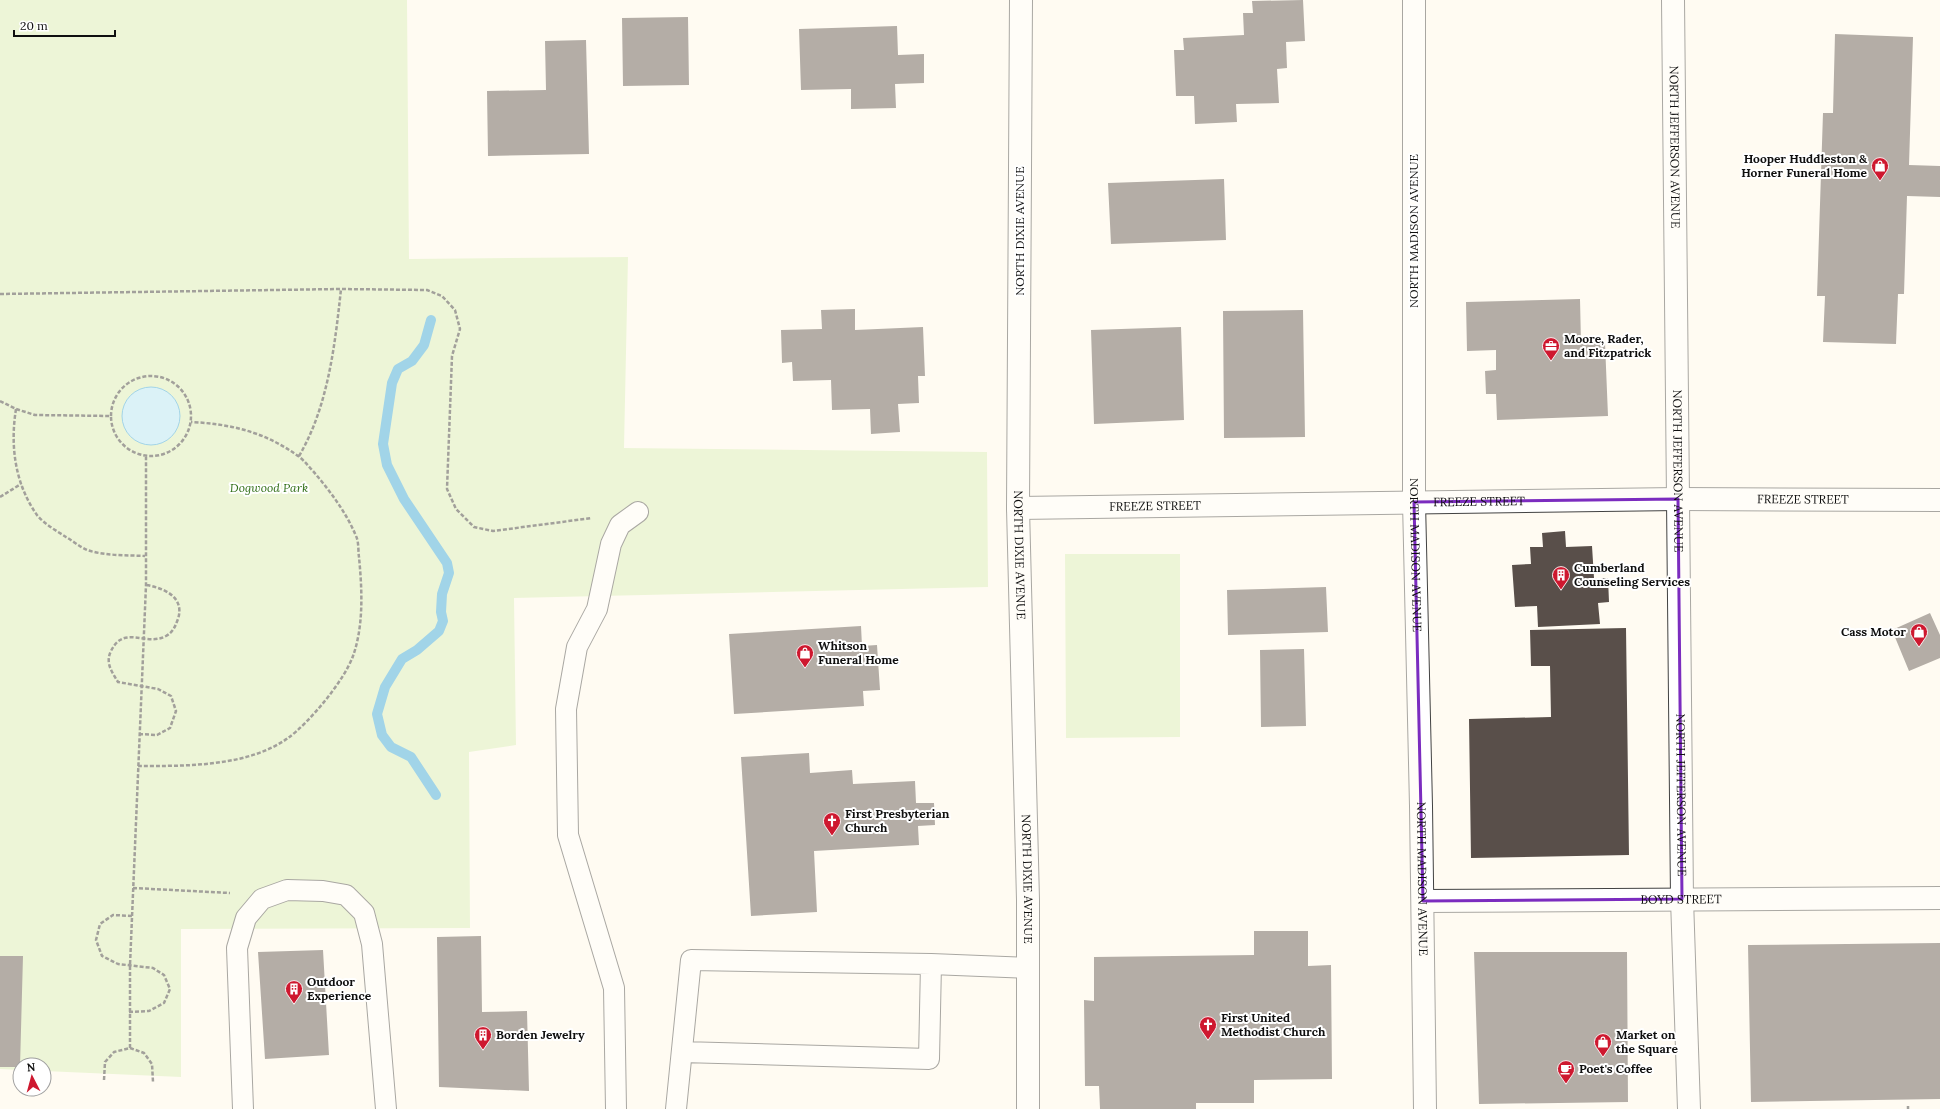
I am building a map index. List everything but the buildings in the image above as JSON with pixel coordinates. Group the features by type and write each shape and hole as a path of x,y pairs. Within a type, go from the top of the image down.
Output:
{"street":[{"name":"NORTH DIXIE AVENUE","path":"1021,0 1018,508 1029,968 1028,1109"},
{"name":"NORTH MADISON AVENUE","path":"1414,0 1414,502 1426,1109"},
{"name":"NORTH JEFFERSON AVENUE","path":"1674,0 1682,899 1689,1109"},
{"name":"FREEZE STREET","path":"1018,508 1678,499 1940,500"},
{"name":"BOYD STREET","path":"1423,901 1940,898"}],"lane":[{"path":"616,1109 614,988 568,836 566,709 577,648 597,609 611,544 620,526 638,512"},
{"path":"243,1109 237,948 246,918 262,899 287,890 323,891 346,895 364,913 372,944 386,1109"},
{"path":"676,1109 691,960 931,964 1029,968"},
{"path":"682,1052 929,1059 931,964"}],"path":[{"path":"299,456 309,439 325,388 336,334 341,289"},
{"path":"0,294 341,289 427,290 442,296 455,310 460,329 452,356 447,489 456,509 474,527 493,531 638,512"},
{"path":"156,376 170,380 181,389 188,401 192,414 191,422 184,441 173,450 160,456 146,457 132,452 123,445 115,435 111,416 114,398 122,388 138,379 156,376"},
{"path":"0,401 16,409 35,415 111,416"},
{"path":"16,409 12,431 14,453 21,484 38,515 57,531 87,550 115,555 145,556"},
{"path":"138,766 187,766 220,763 262,752 288,738 314,713 336,686 353,656 360,617 362,582 357,537 333,494 299,456 261,434 222,424 191,422"},
{"path":"130,1048 130,964 146,585 146,457"},
{"path":"0,497 21,484"},
{"path":"139,734 157,735 170,728 176,711 171,696 158,689 118,682 110,670 109,656 115,643 126,637 143,639 164,637 174,630 180,612 175,598 162,588 146,585"},
{"path":"133,888 236,893"},
{"path":"130,1012 149,1011 164,1003 170,989 164,975 153,968 130,964 118,964 102,956 96,940 100,924 113,915 132,916"},
{"path":"104,1080 105,1062 114,1052 130,1048 144,1053 152,1064 153,1082"}],"highlighted area":[{"path":"1678,499 1682,899 1423,901 1414,502"}],"green space":[{"name":"Dogwood Park","path":"0,0 407,0 409,259 628,257 624,448 987,452 988,587 514,598 516,745 469,752 470,928 181,929 181,1077 52,1071 52,1057 12,1057 12,1070 0,1069"},
{"path":"1065,554 1180,554 1180,737 1066,738"}],"water":[{"path":"151,387 167,392 175,400 180,416 175,432 167,440 151,445 135,440 127,432 122,416 127,400 135,392"}],"waterway":[{"path":"431,320 424,345 412,361 398,369 392,383 383,444 387,465 404,499 447,563 449,573 442,594 441,612 443,621 439,631 417,650 402,659 385,687 377,714 382,735 391,747 411,757 436,795"}],"place":[{"name":"Hooper Huddleston & Horner Funeral Home","path":"1880,181"},
{"name":"Moore, Rader, and Fitzpatrick","path":"1551,361"},
{"name":"Cumberland Counseling Services","path":"1561,590"},
{"name":"Cass Motor","path":"1919,647"},
{"name":"Whitson Funeral Home","path":"805,668"},
{"name":"First Presbyterian Church","path":"832,836"},
{"name":"Outdoor Experience","path":"294,1004"},
{"name":"First United Methodist Church","path":"1208,1040"},
{"name":"Borden Jewelry","path":"483,1050"},
{"name":"Market on the Square","path":"1603,1057"},
{"name":"Poet's Coffee","path":"1566,1084"}]}
